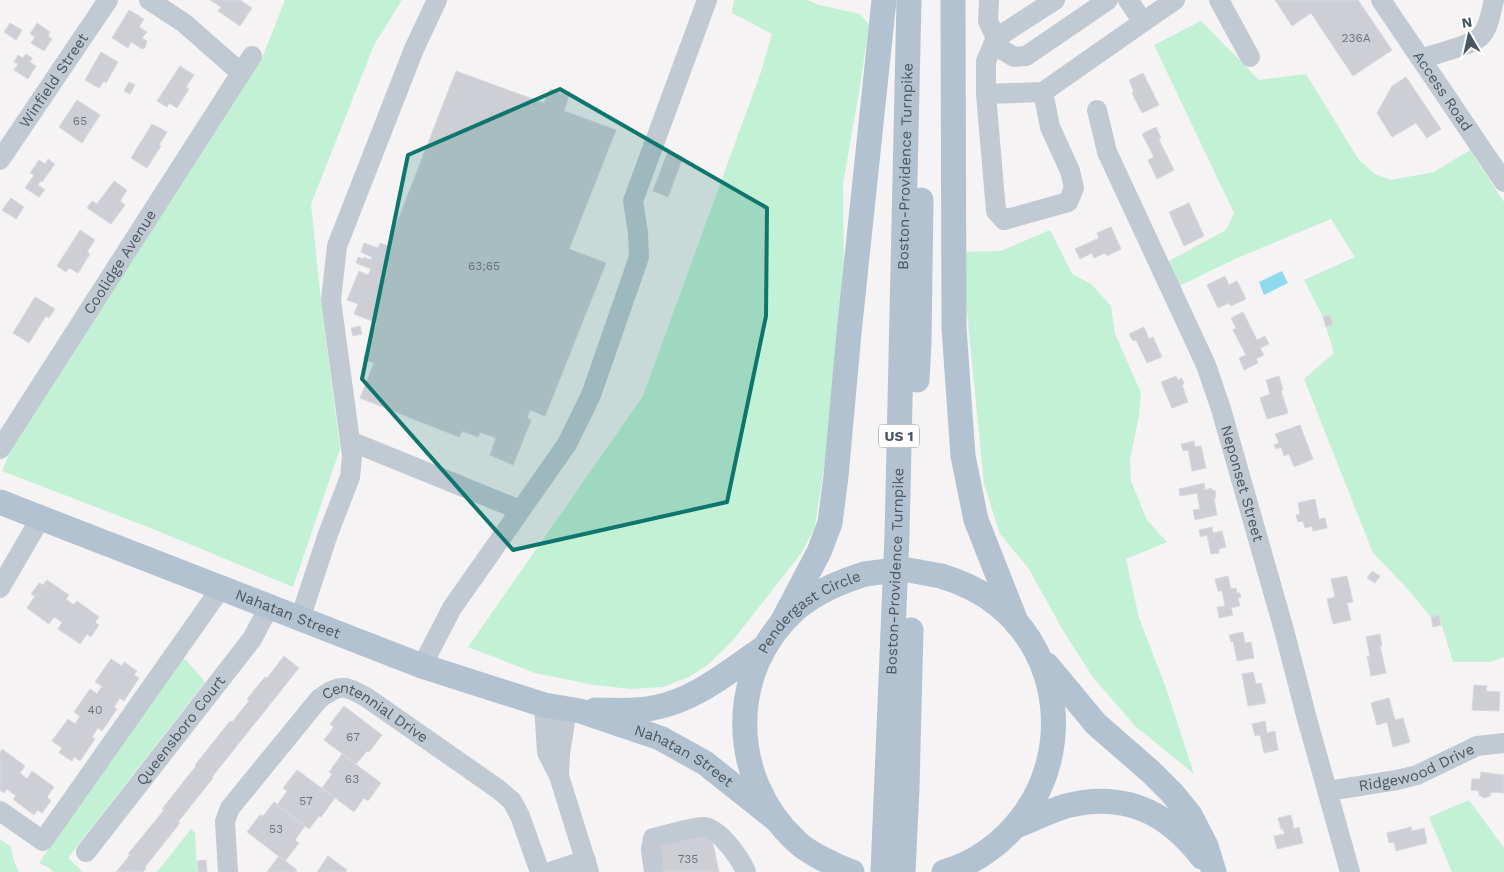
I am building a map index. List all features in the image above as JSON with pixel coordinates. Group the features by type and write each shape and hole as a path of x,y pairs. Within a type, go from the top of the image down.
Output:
{"main road":[{"path":"781,624 819,552 830,524 884,0"},
{"name":"Boston-Providence Turnpike","path":"883,872 897,545 909,0"},
{"name":"Boston-Providence Turnpike","path":"903,872 919,342 925,0"},
{"path":"952,0 954,328 963,456 976,520 1018,624"},
{"name":"Nahatan Street","path":"0,502 422,666 660,738 705,762 778,821"},
{"name":"Pendergast Circle","path":"852,872 834,865 797,842 778,821 760,793 750,767 744,725 746,702 753,672 765,647 781,624 798,607 820,591 839,582 865,574 903,569 955,580 997,604 1018,624 1034,648 1046,674 1052,700 1053,746 1042,785 1031,806 1016,826 990,850 969,862 944,872"},
{"name":"Nahatan Street","path":"564,708 651,709 678,702 700,692 765,647"},
{"path":"1034,648 1096,724 1151,772 1190,815 1206,846 1214,872"},
{"path":"1016,826 1066,806 1114,801 1138,807 1164,819 1192,845 1214,872"},
{"path":"797,842 808,872"},
{"path":"978,872 990,850"}],"street":[{"name":"Winfield Street","path":"0,160 108,0"},
{"path":"149,0 184,23 240,73"},
{"path":"300,619 328,534 350,477 352,456 331,300 337,246 414,49 437,0"},
{"path":"422,666 452,608 568,444 591,395 639,257 638,233 633,201 707,0"},
{"path":"989,0 988,21 1001,48 1014,57 1026,56 1108,0"},
{"path":"1043,92 1050,127 1070,171 1074,188 1068,202 1004,220 996,210 986,94 986,61 996,38 1055,0"},
{"path":"1128,0 1143,22"},
{"path":"986,94 1043,92 1175,0"},
{"path":"1219,0 1250,58"},
{"name":"Access Road","path":"1381,0 1504,182"},
{"path":"1420,59 1469,43 1480,37 1486,29 1494,0"},
{"name":"Coolidge Avenue","path":"0,449 252,56"},
{"name":"Neponset Street","path":"1097,110 1108,152 1206,365 1221,409 1240,469 1350,872"},
{"path":"350,441 520,510"},
{"path":"0,588 40,519"},
{"path":"0,811 43,841 221,588"},
{"name":"Queensboro Court","path":"86,852 252,639 269,607"},
{"name":"Centennial Drive","path":"228,872 225,821 230,808 319,699 332,690 347,687 366,697 498,789 512,801 520,816 540,872"},
{"path":"550,872 587,866 560,776 547,752 564,708"},
{"name":"Ridgewood Drive","path":"1328,791 1417,775 1478,746 1504,743"},
{"path":"654,872 651,850 653,838 703,827 716,831 746,872"}],"highlighted area":[{"path":"560,89 767,208 766,316 727,502 513,550 362,379 408,155"}],"green space":[{"path":"285,0 402,0 374,45 311,204 340,449 293,587 153,529 2,471 11,449 262,58"},
{"path":"734,0 807,0 819,5 860,14 869,25 843,184 844,283 832,414 815,527 802,552 734,639 709,664 689,677 663,687 631,689 594,685 535,673 468,647 643,396 761,72 772,34 732,13"},
{"path":"1201,21 1259,80 1306,74 1359,160 1375,174 1391,180 1434,172 1470,150 1504,202 1504,657 1490,662 1453,662 1439,616 1431,617 1373,553 1304,379 1334,353 1326,327 1333,325 1323,317 1304,280 1355,257 1331,219 1237,258 1177,287 1169,261 1226,230 1234,213 1154,45"},
{"path":"1050,230 1072,274 1091,284 1111,306 1115,334 1141,393 1139,416 1130,459 1131,481 1147,520 1167,542 1126,559 1139,618 1166,688 1194,774 1135,726 1092,676 1061,627 1029,569 1000,534 984,484 961,252 1001,251"},
{"path":"181,657 187,661 205,682 68,858 83,872 53,872 39,863"},
{"path":"1469,800 1504,848 1504,872 1452,872 1429,817"},
{"path":"191,829 195,833 197,872 157,872"},
{"path":"0,839 11,847 19,872 0,872"}],"water":[{"path":"1282,271 1288,283 1264,295 1259,282"}],"building":[{"path":"210,0 240,0 252,8 240,26 218,11 221,7"},
{"path":"1275,0 1358,0 1392,50 1353,76 1311,13 1292,26"},
{"path":"129,10 144,19 139,27 147,32 142,38 147,41 145,48 142,49 131,42 128,48 112,38"},
{"path":"10,23 22,30 16,40 4,32"},
{"path":"37,23 50,32 48,36 52,39 44,51 31,43 35,37 30,34"},
{"path":"101,52 118,62 106,83 104,81 99,88 85,80"},
{"path":"26,54 32,58 30,62 36,66 28,79 14,70 18,64 14,62 18,55 23,58"},
{"path":"180,66 194,75 186,87 189,89 177,108 169,103 167,107 157,101"},
{"path":"456,71 544,103 550,89 569,96 564,111 616,130 569,249 606,263 545,416 530,410 527,418 531,420 513,465 490,455 496,438 480,432 478,437 462,431 459,437 360,398 374,363 363,359 377,323 354,314 358,304 347,300 359,271 368,275 371,269 356,263 358,257 371,260 372,257 361,252 364,243 378,248 380,243 388,246"},
{"path":"1143,73 1159,105 1142,113 1132,93 1134,92 1129,80"},
{"path":"1406,77 1441,129 1427,138 1416,123 1392,137 1377,113 1392,86"},
{"path":"129,82 135,85 130,94 124,91"},
{"path":"77,100 100,115 82,143 59,127"},
{"path":"152,124 167,132 159,145 161,146 147,168 131,158"},
{"path":"1156,127 1161,138 1159,140 1174,170 1157,179 1148,160 1154,157 1142,134"},
{"path":"668,151 683,157 668,197 653,191"},
{"path":"48,159 55,164 38,185 45,190 39,197 25,188 34,175 30,173 39,160 45,164"},
{"path":"114,181 127,190 120,201 125,205 111,224 87,208 92,201 97,204"},
{"path":"11,198 24,207 16,219 2,210"},
{"path":"1189,203 1204,236 1184,246 1169,212"},
{"path":"1111,227 1121,249 1107,256 1105,253 1094,258 1092,253 1080,259 1075,249 1099,238 1097,233"},
{"path":"80,230 95,240 87,252 90,254 78,273 69,268 66,272 57,266"},
{"path":"1225,276 1229,285 1237,281 1246,299 1231,306 1229,303 1218,308 1207,285"},
{"path":"35,297 55,309 49,318 46,316 29,343 13,333"},
{"path":"1243,312 1257,340 1265,336 1269,344 1260,348 1264,355 1256,359 1258,363 1244,370 1239,358 1246,355 1233,330 1236,328 1231,318"},
{"path":"1330,315 1333,325 1326,327 1323,317"},
{"path":"360,326 362,334 353,336 351,328"},
{"path":"1144,327 1149,339 1153,337 1162,357 1147,363 1136,340 1133,341 1129,334"},
{"path":"1176,376 1178,380 1182,378 1184,384 1182,385 1188,402 1172,408 1161,382"},
{"path":"1279,376 1283,390 1281,391 1288,413 1267,419 1260,398 1270,394 1266,380"},
{"path":"1300,425 1313,459 1294,467 1289,454 1284,456 1281,447 1276,449 1274,445 1279,443 1275,434"},
{"path":"1194,441 1195,447 1201,446 1206,468 1192,471 1188,450 1183,451 1181,444"},
{"path":"1204,483 1205,490 1212,488 1212,491 1215,490 1216,497 1214,498 1217,515 1195,520 1193,510 1200,509 1197,493 1180,496 1179,489"},
{"path":"1315,499 1319,519 1325,518 1327,528 1313,531 1312,526 1305,528 1303,521 1298,522 1296,515 1300,514 1298,503"},
{"path":"1212,527 1213,533 1222,531 1226,547 1219,549 1219,553 1211,554 1207,535 1200,537 1199,530"},
{"path":"1372,571 1380,576 1375,583 1367,578"},
{"path":"1228,576 1231,589 1236,588 1237,593 1240,593 1241,597 1238,598 1240,606 1231,608 1233,615 1219,618 1217,607 1225,606 1222,591 1218,591 1215,579"},
{"path":"1347,576 1353,602 1347,603 1351,620 1333,624 1327,599 1335,597 1331,579"},
{"path":"47,580 69,595 66,599 74,605 77,601 99,617 95,622 99,625 91,637 87,634 80,644 58,629 62,622 54,617 49,624 27,608 35,596 31,594 39,583 43,585"},
{"path":"1439,615 1441,625 1433,627 1431,617"},
{"path":"1243,632 1245,643 1251,642 1254,658 1237,661 1233,641 1231,642 1229,635"},
{"path":"1380,634 1382,646 1380,646 1386,673 1371,676 1367,656 1370,656 1366,637"},
{"path":"284,656 299,668 212,777 143,872 116,872 130,855 128,854 164,810 162,809 195,765"},
{"path":"111,659 122,666 124,662 137,671 134,675 139,678 124,701 120,698 114,707 117,709 102,731 98,728 92,737 95,739 80,761 74,757 72,761 59,753 62,748 52,741 68,719 75,724 80,716 74,712 90,689 97,694 102,686 95,682"},
{"path":"1253,672 1256,684 1261,683 1266,703 1248,706 1242,674"},
{"path":"1474,685 1487,686 1486,691 1500,692 1499,711 1472,710"},
{"path":"1389,698 1395,720 1403,718 1410,742 1393,747 1387,722 1377,725 1371,703"},
{"path":"344,706 382,735 369,752 367,751 356,764 324,740 334,727 330,724"},
{"path":"1265,721 1267,733 1275,731 1278,750 1264,753 1260,735 1255,736 1252,724"},
{"path":"2,749 25,766 20,773 27,779 32,771 54,787 47,797 51,801 42,813 38,810 34,815 13,799 16,796 7,789 4,793 0,790 0,753"},
{"path":"342,754 381,783 368,801 364,798 354,812 322,788 332,774 329,772"},
{"path":"297,770 335,798 309,829 277,805 287,791 283,788"},
{"path":"1481,772 1504,775 1504,793 1491,792 1490,796 1484,798 1479,795 1479,791 1471,790 1472,779 1480,779"},
{"path":"274,802 305,826 295,840 299,843 285,861 247,832 260,815 263,816"},
{"path":"1291,815 1294,829 1299,827 1303,843 1277,849 1274,836 1285,834 1283,829 1281,829 1278,818"},
{"path":"1411,827 1412,831 1424,828 1427,843 1396,851 1394,842 1389,843 1387,833"},
{"path":"711,834 719,872 664,872 658,846"},
{"path":"279,856 297,870 296,872 267,872"},
{"path":"328,856 347,870 346,872 317,872"},
{"path":"206,860 207,872 198,872 197,861"}]}
